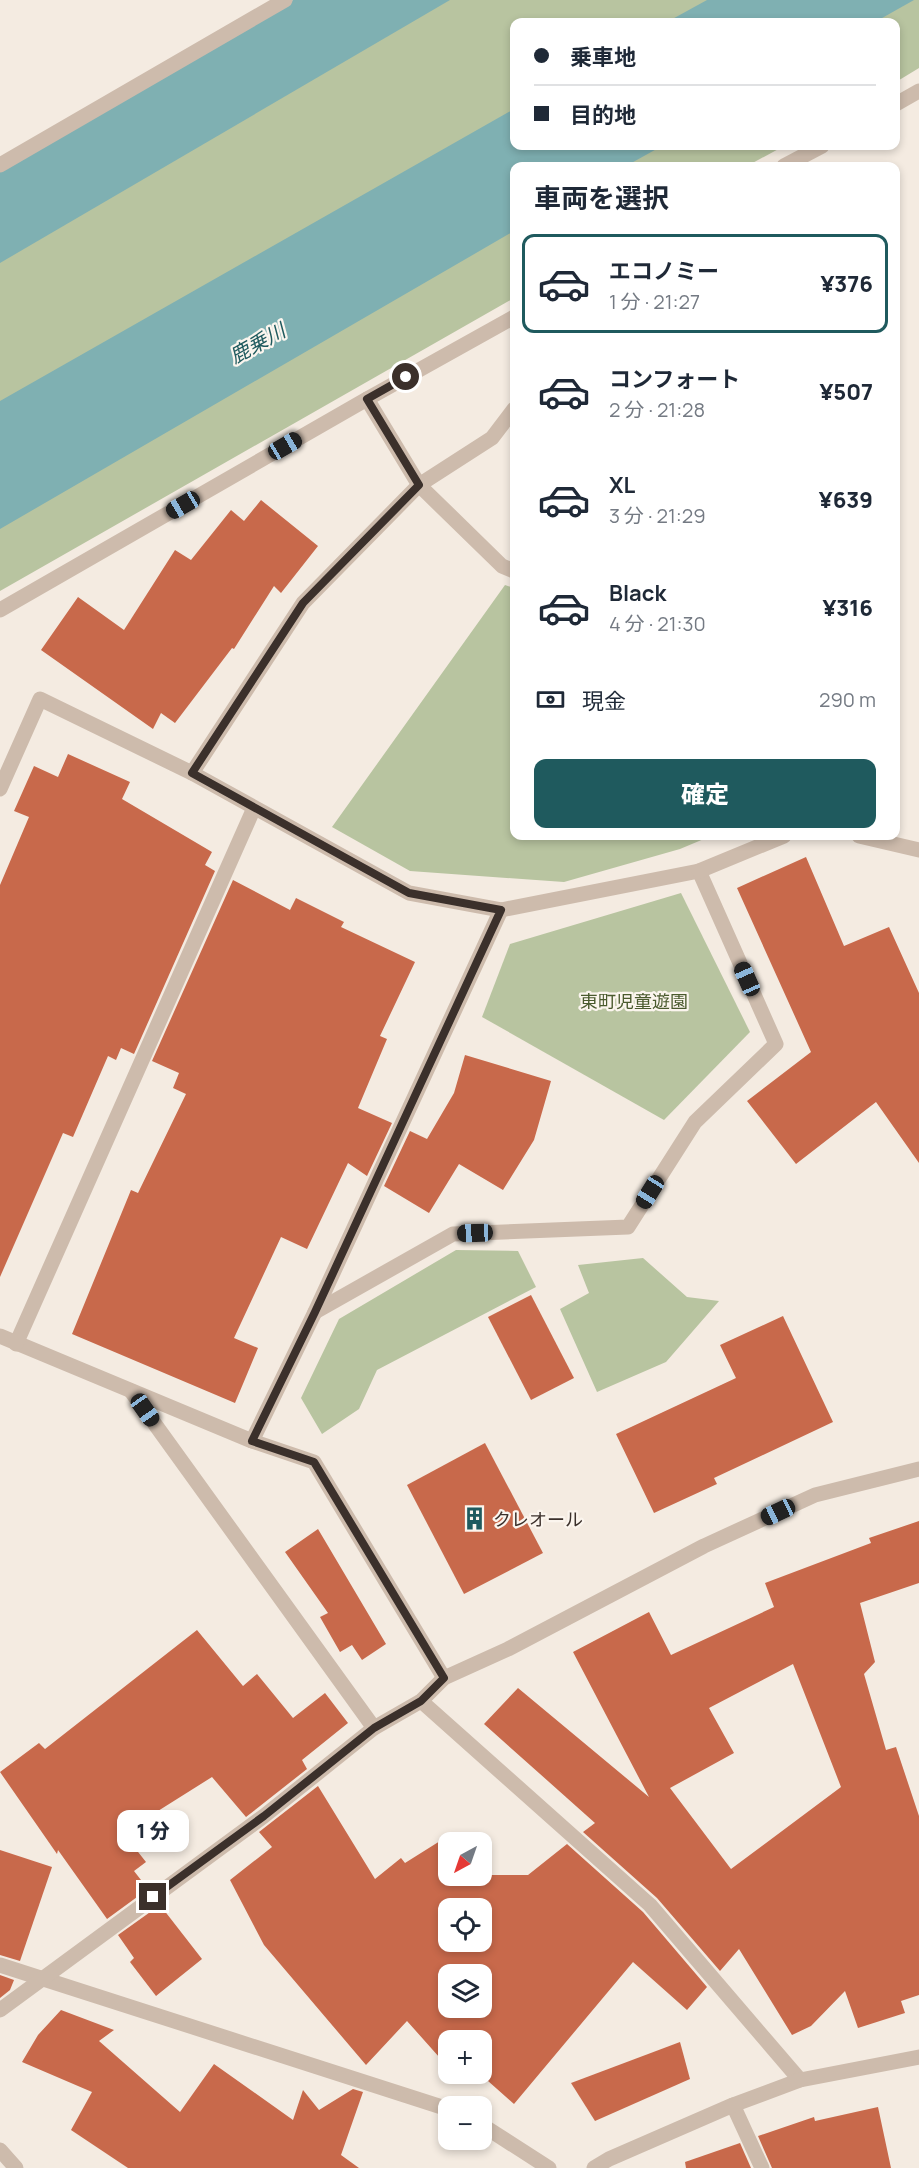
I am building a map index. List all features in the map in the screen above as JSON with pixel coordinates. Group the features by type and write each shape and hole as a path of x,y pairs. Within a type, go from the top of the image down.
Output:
{"street":[{"path":"0,165 285,0"},
{"path":"900,102 919,91"},
{"path":"792,162 814,150"},
{"path":"0,610 510,319"},
{"path":"367,399 419,485 502,566 510,569"},
{"path":"192,773 303,603 419,485 492,438 510,415"},
{"path":"0,789 40,699 192,773 409,893 501,910 699,871 774,840"},
{"path":"16,1344 254,808"},
{"path":"876,840 919,850"},
{"path":"315,1312 453,1234 628,1227 695,1122 776,1044 699,871"},
{"path":"252,1441 315,1312 501,910"},
{"path":"0,1336 252,1441 314,1462 444,1678"},
{"path":"131,1391 374,1728"},
{"path":"0,2010 264,1816 374,1728 421,1701 444,1678 508,1648 704,1546 815,1495 919,1469"},
{"path":"421,1701 650,1905 800,2080"},
{"path":"0,1965 438,2106"},
{"path":"594,2168 612,2163 734,2105 800,2080 919,2057"},
{"path":"734,2105 762,2168"},
{"path":"492,2131 549,2168"},
{"path":"0,2150 16,2168"}],"green space":[{"path":"411,0 919,0 919,68 900,80 900,18 510,18 510,150 777,150 754,162 510,162 510,300 0,591 0,235"},
{"path":"505,585 510,587 510,840 701,840 680,849 564,882 410,871 332,827"},
{"name":"東町児童遊園","path":"681,893 750,1032 664,1120 482,1017 510,944"},
{"path":"456,1250 518,1251 536,1287 377,1370 359,1409 322,1434 301,1398 339,1319"},
{"path":"643,1258 687,1297 719,1301 666,1362 597,1392 560,1309 589,1293 578,1265"}],"water":[{"path":"293,0 450,0 0,263 0,171"},
{"path":"707,0 914,0 882,18 674,18"},
{"name":"鹿乗川","path":"510,111 510,150 655,150 633,162 510,162 510,233 0,529 0,401"}],"building":[{"path":"261,500 318,546 281,593 274,586 234,649 232,648 175,723 161,713 153,729 41,650 78,597 124,630 175,550 191,560 231,510 244,521"},
{"path":"68,754 130,782 122,799 212,852 205,865 215,871 134,1054 121,1048 116,1060 108,1056 73,1137 63,1133 0,1277 0,885 29,817 14,811 34,766 58,777"},
{"path":"806,857 844,946 889,927 919,993 919,1163 876,1102 796,1164 747,1101 811,1052 737,888"},
{"path":"233,880 290,910 296,898 344,922 341,927 415,962 380,1036 387,1039 358,1108 392,1123 367,1176 348,1163 307,1249 281,1237 234,1338 258,1348 235,1403 72,1334 131,1190 138,1193 186,1094 173,1088 179,1073 152,1061"},
{"path":"465,1055 551,1081 534,1140 503,1190 459,1164 429,1213 384,1186 410,1131 427,1139 454,1093"},
{"path":"531,1295 574,1378 531,1400 488,1317"},
{"path":"783,1316 833,1422 714,1478 717,1484 654,1513 616,1434 736,1378 720,1345"},
{"name":"クレオール","path":"485,1443 543,1553 464,1594 407,1485"},
{"path":"919,1521 919,1583 860,1603 875,1662 864,1674 886,1750 896,1747 919,1816 919,1995 901,2001 905,2013 858,2028 845,1991 811,2026 792,2035 739,1949 720,1971 657,1898 583,1832 595,1823 484,1724 518,1688 649,1797 573,1652 649,1612 671,1655 774,1607 765,1583 871,1543 869,1538","holes":["793,1664 841,1787 731,1869 670,1788 734,1753 709,1708"]},
{"path":"318,1529 386,1644 362,1660 352,1645 340,1652 320,1617 328,1613 285,1552"},
{"path":"197,1630 243,1686 257,1674 293,1718 325,1693 348,1723 302,1760 307,1769 246,1817 212,1777 123,1833 146,1862 134,1871 148,1889 107,1919 58,1850 57,1854 0,1772 39,1743 45,1749"},
{"path":"318,1786 375,1879 401,1858 405,1863 438,1842 438,1886 492,1886 492,1875 528,1875 567,1844 643,1912 707,1987 687,2010 633,1962 514,2104 491,2084 492,2030 438,2030 438,2056 407,2021 366,2065 264,1945 230,1880 272,1847 259,1832"},
{"path":"0,1850 52,1867 20,1961 0,1955"},
{"path":"160,1905 202,1959 156,1996 130,1962 134,1958 118,1935"},
{"path":"0,1975 14,1980 10,1990 0,1998"},
{"path":"61,2010 114,2030 99,2041 180,2112 214,2064 293,2120 303,2090 319,2110 353,2089 363,2092 341,2155 359,2168 128,2168 71,2130 92,2092 22,2062 38,2035"},
{"path":"680,2042 690,2079 595,2121 571,2083"},
{"path":"878,2107 891,2168 772,2168 758,2136 814,2117 815,2121"},
{"path":"740,2143 751,2168 686,2168 685,2162"}],"place":[{"name":"クレオール","path":"475,1519"}],"route":[{"path":"153,1897 264,1816 374,1728 421,1701 444,1678 314,1462 252,1441 315,1312 501,910 409,893 192,773 303,603 419,485 367,399 406,377"}]}
